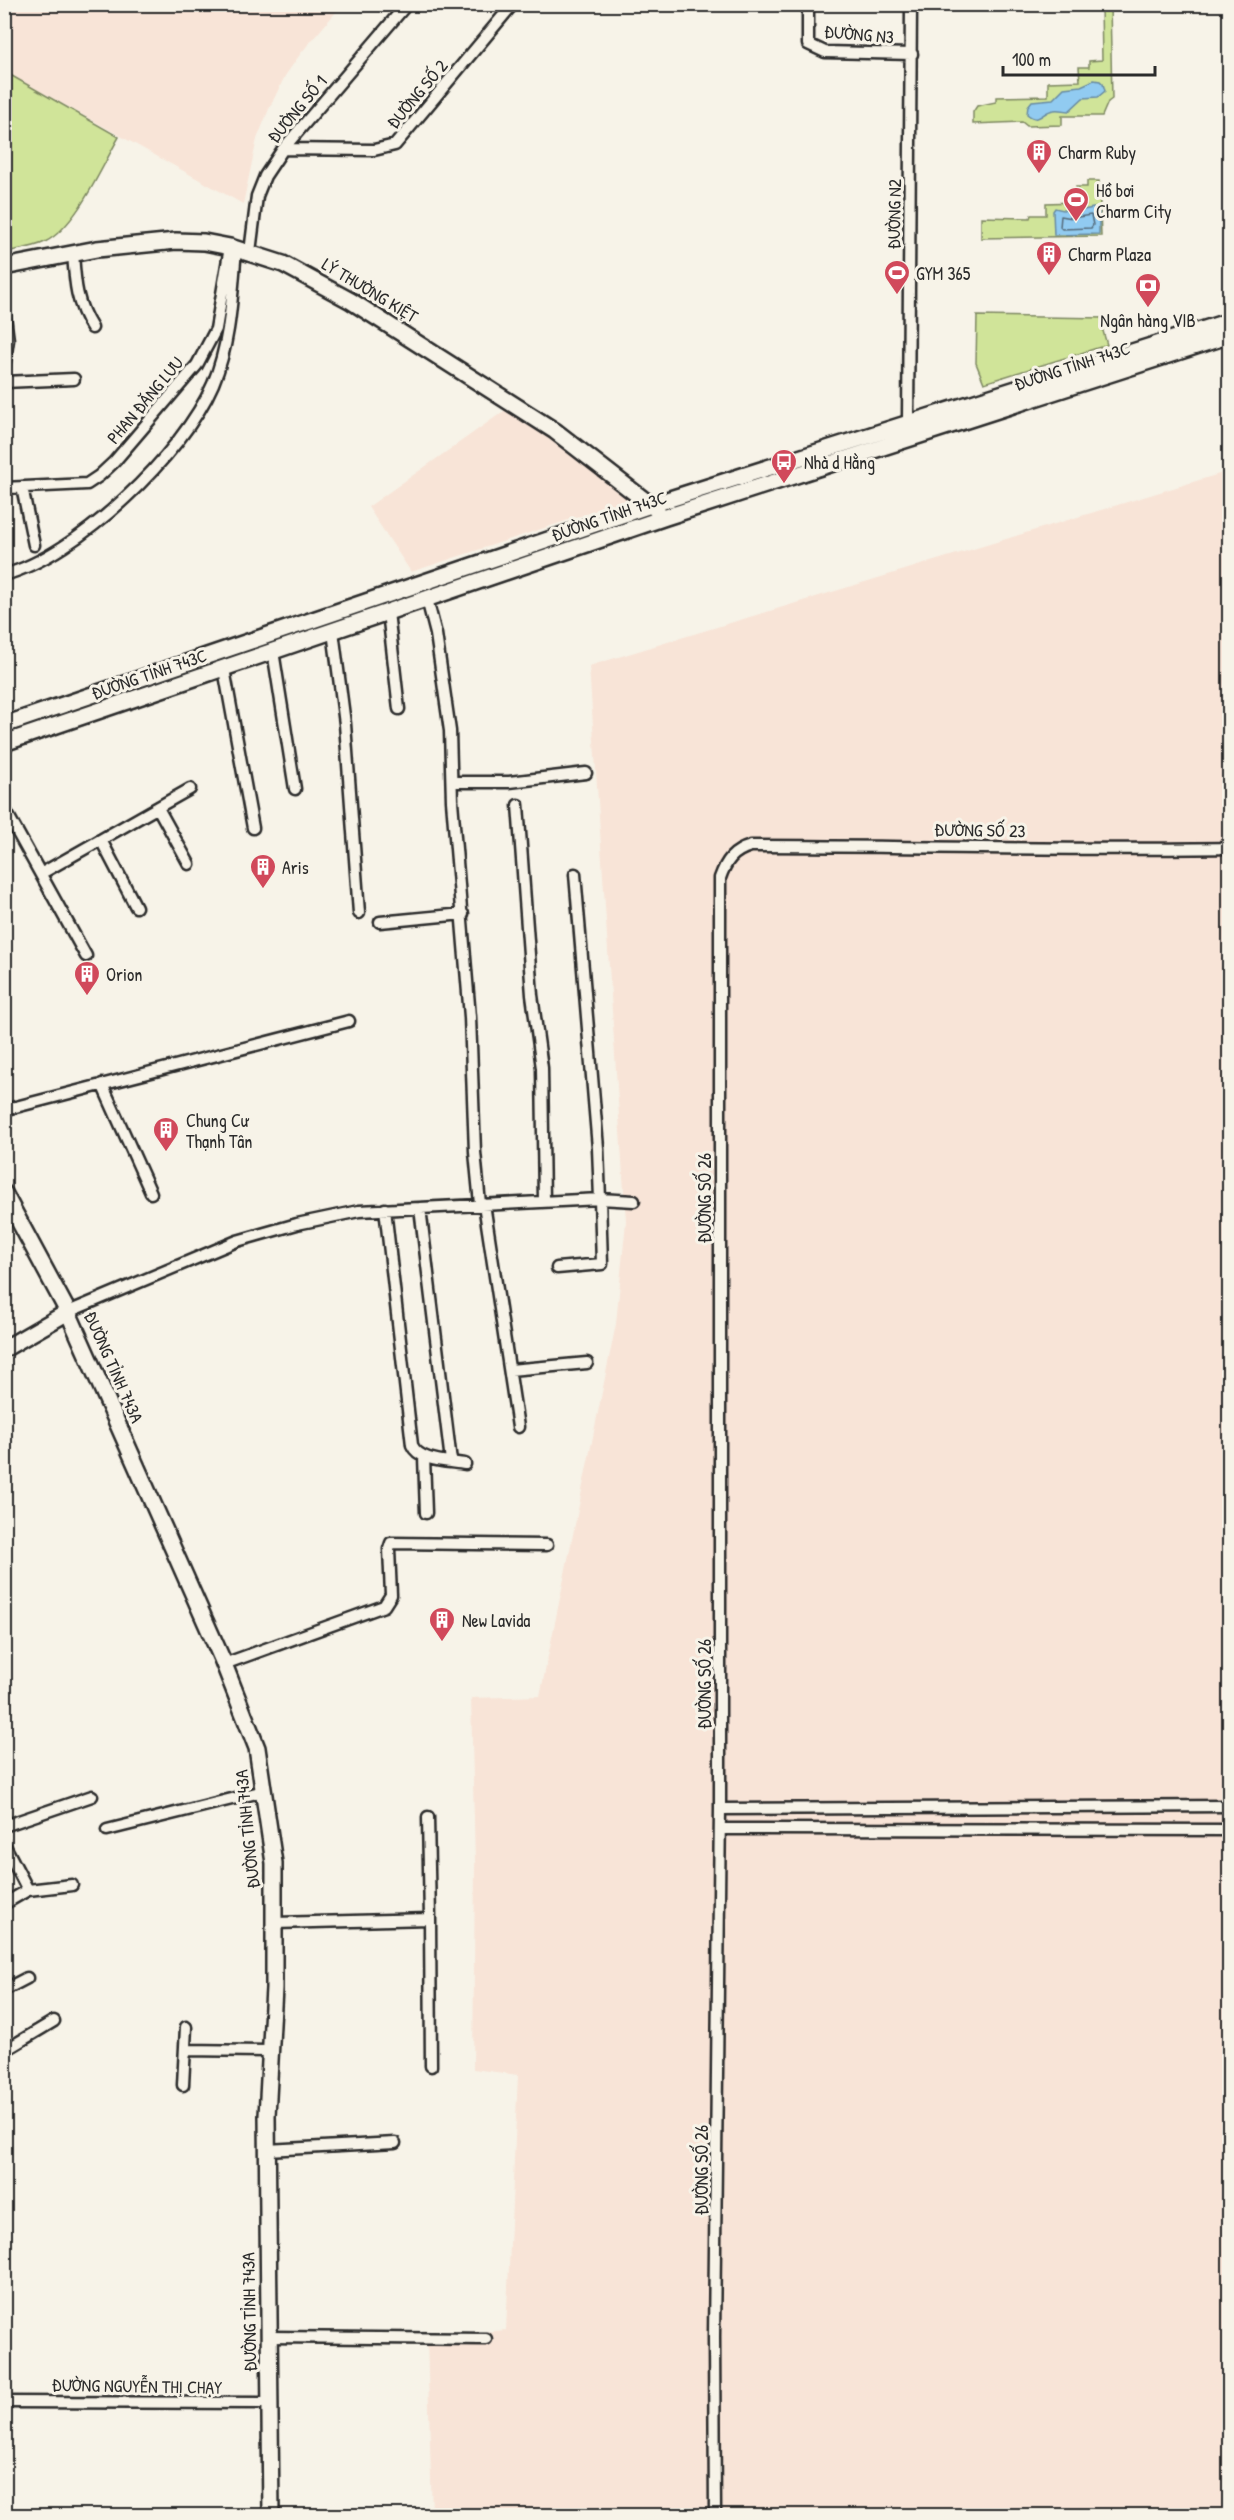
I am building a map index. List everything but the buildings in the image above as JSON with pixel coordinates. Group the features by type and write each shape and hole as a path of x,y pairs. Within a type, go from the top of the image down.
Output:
{"main road":[{"name":"LÝ THƯỜNG KIỆT","path":"4,267 124,245 176,241 204,242 239,249 302,272 437,354 555,431 666,517"},
{"name":"ĐƯỜNG TỈNH 743C","path":"4,743 666,517 913,439 1230,321"},
{"name":"ĐƯỜNG TỈNH 743C","path":"4,725 651,505 908,423 1138,357 1230,336"},
{"path":"908,423 913,439"},
{"name":"ĐƯỜNG TỈNH 743A","path":"4,1193 68,1312 224,1664 257,1748 274,1863 267,2150 271,2516"},
{"path":"4,1349 68,1312"}],"street":[{"name":"ĐƯỜNG SỐ 1","path":"239,249 256,196 265,176 283,149 407,4"},
{"name":"ĐƯỜNG SỐ 2","path":"283,149 374,150 395,145 513,4"},
{"name":"ĐƯỜNG N3","path":"808,4 808,44 825,52 912,54"},
{"name":"ĐƯỜNG N2","path":"908,423 911,4"},
{"name":"PHAN ĐĂNG LƯU","path":"4,488 87,484 99,476 130,444 197,365 216,329 239,249"},
{"path":"4,575 40,560 103,517 160,463 183,434 213,383 225,345 239,249"},
{"path":"73,253 81,310 92,328"},
{"path":"4,309 8,340 4,367"},
{"path":"4,382 74,379"},
{"path":"22,487 34,545"},
{"path":"427,599 436,634 450,731 452,801 470,1017 475,1152 518,1427"},
{"path":"388,612 399,709"},
{"path":"333,631 345,724 358,913"},
{"path":"273,651 295,789"},
{"path":"224,669 253,828"},
{"path":"453,782 508,782 586,773"},
{"path":"42,873 190,789"},
{"path":"518,805 532,995 542,1068 544,1201"},
{"path":"4,808 86,956"},
{"path":"158,808 189,864"},
{"path":"101,840 136,907"},
{"name":"ĐƯỜNG SỐ 23","path":"732,856 739,849 751,846 942,846 1124,850 1230,848"},
{"name":"ĐƯỜNG SỐ 26","path":"715,2516 714,2337 720,1829 720,878 732,856"},
{"path":"556,1268 602,1264 598,1148 575,874"},
{"path":"380,922 463,914"},
{"path":"4,1110 349,1020"},
{"path":"102,1084 151,1193"},
{"path":"68,1312 237,1241 297,1224 359,1211 544,1201 600,1199 634,1201"},
{"path":"420,1208 451,1461"},
{"path":"385,1209 412,1445 415,1451 424,1457 465,1464"},
{"path":"510,1370 587,1363"},
{"path":"424,1457 426,1513"},
{"path":"224,1664 384,1606 391,1595 389,1549 391,1543 547,1545"},
{"path":"107,1830 264,1791"},
{"path":"4,1826 92,1796"},
{"path":"720,1809 1230,1806"},
{"path":"1015,1809 1017,1830"},
{"path":"428,1817 431,2066"},
{"path":"720,1829 1230,1830"},
{"path":"4,1844 28,1890"},
{"path":"4,1905 28,1890 72,1885"},
{"path":"274,1923 430,1919"},
{"path":"4,1990 27,1978"},
{"path":"4,2051 54,2021"},
{"path":"183,2085 186,2027"},
{"path":"185,2050 270,2051"},
{"path":"267,2150 395,2143"},
{"path":"268,2337 486,2339"},
{"name":"ĐƯỜNG NGUYỄN THỊ CHẠY","path":"4,2402 270,2403"}],"shaded area":[{"path":"5,5 342,5 301,53 285,76 257,139 243,204 5,72"},
{"path":"514,404 629,500 411,572 368,507"},
{"path":"1229,471 1229,2515 432,2515 427,2337 506,2330 518,2075 473,2069 475,1864 471,1698 540,1696 616,1324 626,1221 589,666"}],"green space":[{"path":"1101,5 1110,5 1112,99 1108,102 1102,116 1062,116 1062,125 1027,126 1022,122 973,124 973,112 977,106 996,102 996,97 1048,96 1048,82 1080,81 1079,67 1089,67 1089,61 1102,60"},
{"path":"5,72 119,137 87,195 68,223 45,242 5,252"},
{"path":"1087,181 1099,181 1101,236 981,238 981,217 1030,218 1031,215 1046,215 1046,203 1076,202 1076,187 1087,187"},
{"path":"977,316 1105,318 1103,331 1107,345 984,383 976,363"}],"water":[{"path":"1094,80 1103,84 1105,91 1098,97 1083,98 1069,111 1054,110 1038,118 1027,114 1028,106 1032,101 1053,99 1064,88 1081,86"},
{"name":"Hồ bơi Charm City","path":"1099,207 1099,234 1054,235 1053,211 1055,208 1072,212"}],"place":[{"name":"Charm Ruby","path":"1039,175"},
{"name":"Hồ bơi Charm City","path":"1076,223"},
{"name":"Charm Plaza","path":"1049,277"},
{"name":"GYM 365","path":"897,296"},
{"name":"Ngân hàng VIB","path":"1148,309"},
{"name":"Nhà d Hằng","path":"784,485"},
{"name":"Aris","path":"263,890"},
{"name":"Orion","path":"87,997"},
{"name":"Chung Cư Thạnh Tân","path":"166,1153"},
{"name":"New Lavida","path":"442,1643"}]}
